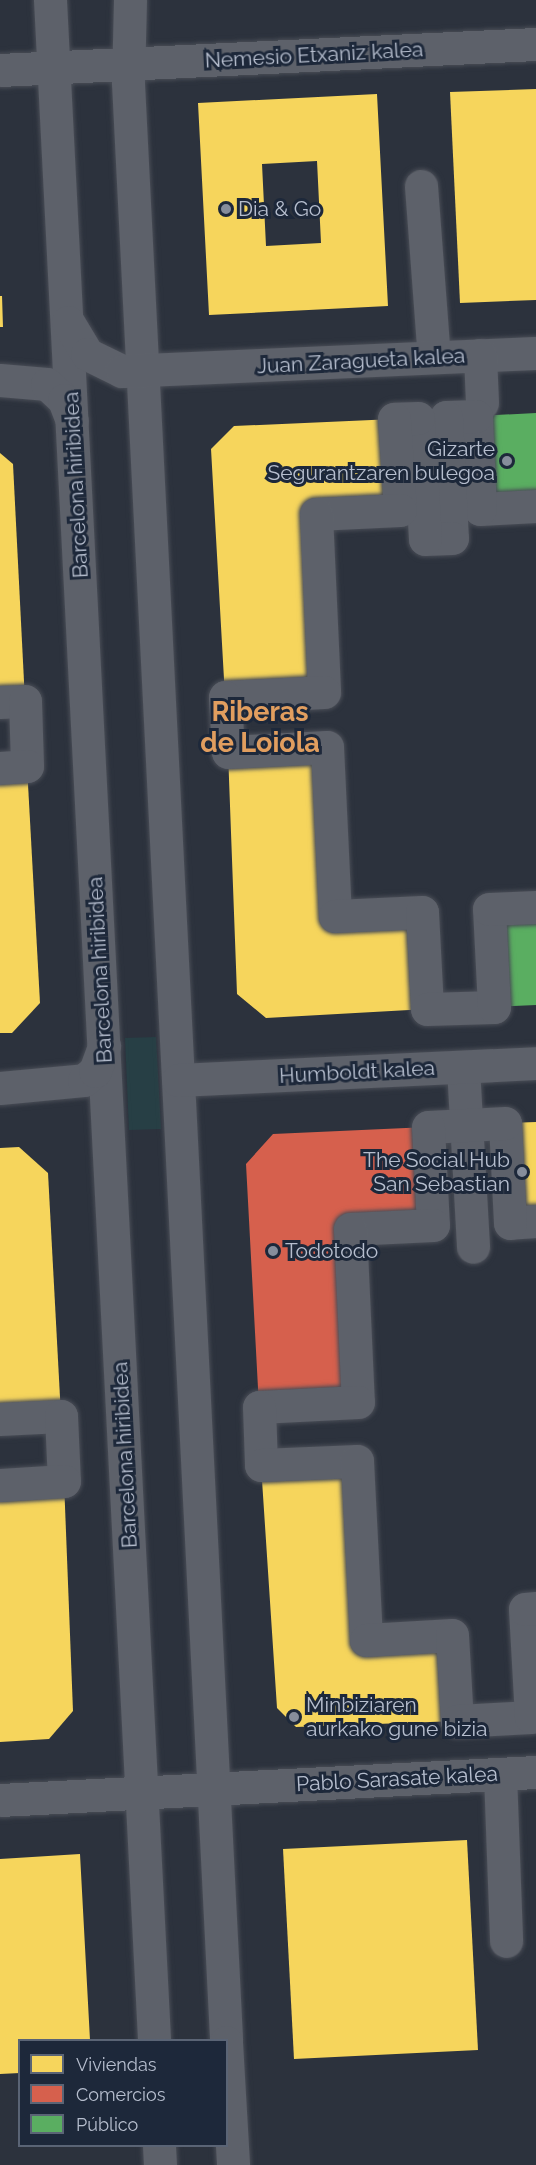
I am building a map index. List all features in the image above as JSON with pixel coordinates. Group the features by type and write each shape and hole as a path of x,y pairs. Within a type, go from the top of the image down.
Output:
{"street":[{"path":"130,13 141,52 170,62"},
{"path":"130,13 129,100 226,2039"},
{"name":"Nemesio Etxaniz kalea","path":"9,70 42,56 51,15"},
{"name":"Barcelona hiribidea","path":"51,15 154,2039"},
{"name":"Nemesio Etxaniz kalea","path":"9,70 536,44"},
{"name":"Nemesio Etxaniz kalea","path":"91,66 118,75 129,100"},
{"name":"Barcelona hiribidea","path":"57,104 66,78 91,66"},
{"path":"421,186 434,357"},
{"name":"Juan Zaragueta kalea","path":"67,320 78,344 98,362 122,371 536,353"},
{"path":"480,355 482,403"},
{"name":"Juan Zaragueta kalea","path":"145,412 157,383 186,368"},
{"path":"0,380 47,384 64,399 72,421"},
{"path":"536,506 480,509 476,416 446,417 452,538 425,539 418,418 394,419 400,510 316,514 324,692 225,697 228,752 327,747 335,916 422,912 427,1010 494,1006 489,909 536,907"},
{"path":"0,702 25,701 27,766 0,768"},
{"path":"0,1088 84,1080 95,1071 104,1046"},
{"name":"Humboldt kalea","path":"178,1080 536,1063"},
{"path":"464,1067 473,1247"},
{"path":"536,1221 510,1223 505,1123 428,1127 433,1225 350,1229 358,1402 259,1407 261,1465 357,1461 366,1640 452,1635 457,1721 531,1717 525,1609 536,1608"},
{"path":"0,1419 61,1416 64,1481 0,1485"},
{"path":"179,1790 201,1777 212,1753"},
{"name":"Pablo Sarasate kalea","path":"0,1800 536,1772"},
{"path":"500,1774 506,1941"},
{"name":"Pablo Sarasate kalea","path":"216,1833 227,1801 258,1787"},
{"name":"Barcelona hiribidea","path":"98,1794 130,1809 144,1836"},
{"path":"228,2076 233,2165"},
{"path":"159,2147 160,2165"}],"green space":[{"path":"156,1037 161,1129 129,1130 125,1038"}],"building: Viviendas":[{"path":"536,89 536,300 460,303 450,92"},
{"path":"377,94 388,306 209,315 198,103","holes":["317,161 321,243 266,246 262,164"]},
{"path":"0,296 2,296 3,327 0,327"},
{"path":"394,419 400,510 316,514 324,692 225,697 211,449 234,426"},
{"path":"0,453 13,464 25,701 0,702"},
{"path":"327,747 335,916 422,912 427,1009 266,1018 237,994 228,752"},
{"path":"27,766 40,1003 12,1033 0,1033 0,768"},
{"name":"The Social Hub San Sebastian","path":"536,1122 536,1221 510,1223 505,1123"},
{"path":"19,1147 48,1173 61,1416 0,1419 0,1148"},
{"path":"357,1461 366,1640 452,1635 457,1721 296,1727 277,1708 261,1465"},
{"path":"64,1481 73,1711 49,1739 0,1742 0,1485"},
{"path":"467,1840 478,2050 294,2059 283,1849"},
{"path":"80,1854 90,2039 18,2039 18,2073 0,2074 0,1859"}],"building: Comercios":[{"path":"428,1127 433,1225 350,1229 358,1402 259,1407 246,1164 273,1134"}],"building: Público":[{"name":"Gizarte Segurantzaren bulegoa","path":"536,413 536,506 480,509 476,416"},
{"path":"536,907 536,1005 494,1007 489,909"}],"place":[{"name":"Dia & Go","path":"226,209"},
{"name":"Gizarte Segurantzaren bulegoa","path":"507,461"},
{"name":"The Social Hub San Sebastian","path":"522,1172"},
{"name":"Todotodo","path":"273,1251"},
{"name":"Minbiziaren aurkako gune bizia","path":"294,1717"}],"district":[{"name":"Riberas de Loiola","path":"260,726"}]}
